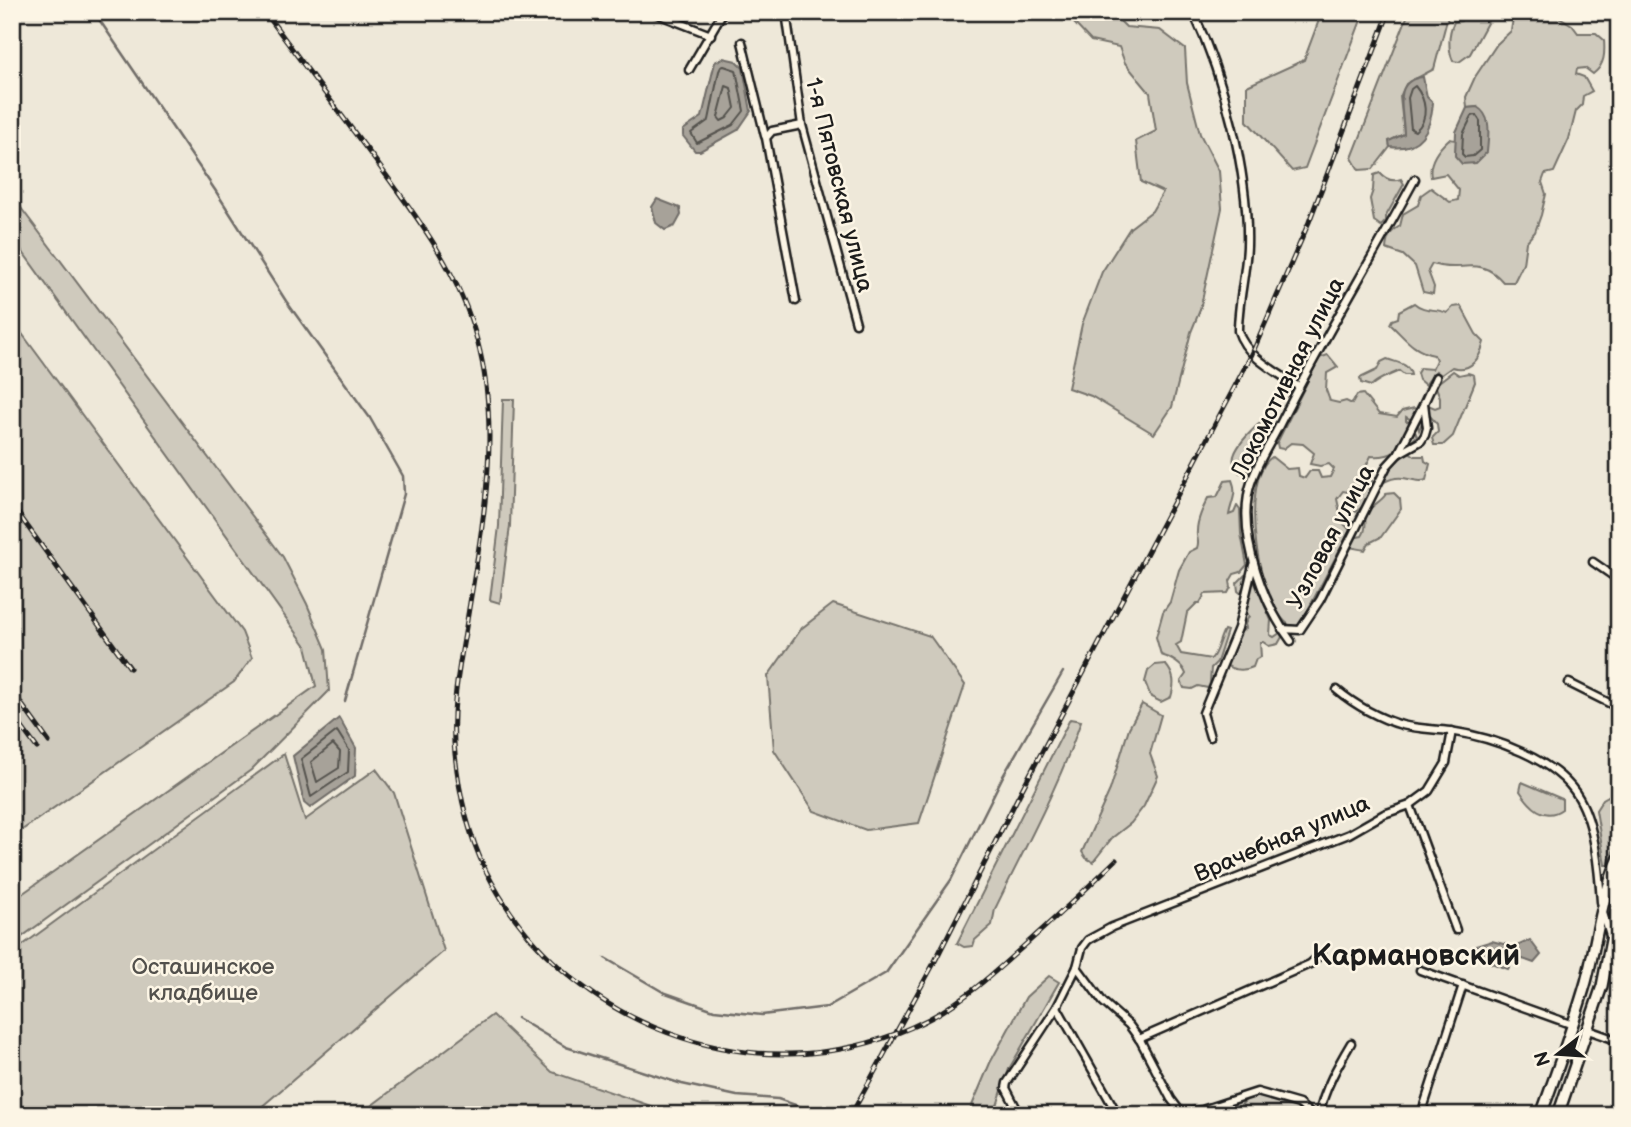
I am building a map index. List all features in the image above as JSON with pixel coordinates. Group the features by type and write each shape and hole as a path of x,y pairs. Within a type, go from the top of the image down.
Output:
{"main road":[{"path":"1541,1115 1587,979 1602,909 1619,858"},
{"path":"1558,1115 1601,986 1619,898"},
{"path":"1573,1025 1588,1030"}],"street":[{"path":"652,12 711,35"},
{"path":"689,70 723,12"},
{"name":"1-я Пятовская улица","path":"786,12 802,125 856,323"},
{"path":"1193,12 1210,53 1230,116 1238,159 1247,245 1238,331 1240,339 1252,354 1298,387"},
{"path":"742,42 766,138 796,301"},
{"path":"766,138 772,131 802,125"},
{"name":"Локомотивная улица","path":"1291,640 1268,602 1254,563 1248,533 1248,492 1298,387 1415,179"},
{"name":"Узловая улица","path":"1282,629 1300,630 1305,625 1387,466 1398,454 1421,441 1425,435 1427,428 1424,403 1436,377"},
{"path":"1398,454 1424,403"},
{"path":"1593,562 1619,580"},
{"path":"1210,737 1203,713 1238,628 1254,563"},
{"path":"1569,683 1619,708"},
{"path":"1337,690 1351,702 1398,724 1476,736 1513,748 1542,762 1569,783 1580,799 1598,861 1602,909 1611,941"},
{"name":"Врачебная улица","path":"1077,967 1078,958 1088,940 1112,927 1349,834 1384,814 1410,805 1429,791 1446,762 1452,731"},
{"path":"1410,805 1456,930"},
{"path":"1139,1039 1310,964 1321,954"},
{"path":"1020,1115 1006,1088 1007,1083 1057,1007 1077,967 1104,1002 1129,1025 1182,1114 1257,1092 1290,1101 1308,1109 1312,1115"},
{"path":"1420,970 1573,1025"},
{"path":"1421,1115 1463,985"},
{"path":"1057,1007 1118,1115"},
{"path":"1588,1030 1619,1041"},
{"path":"1319,1115 1336,1068 1351,1043"}],"green space":[{"path":"1076,12 1111,12 1126,27 1160,30 1185,49 1187,83 1200,134 1219,171 1222,208 1200,310 1191,332 1172,407 1154,434 1091,396 1068,388 1082,324 1102,272 1130,228 1152,211 1163,192 1141,182 1136,141 1156,131 1150,93 1125,63 1119,47 1091,41 1073,22"},
{"path":"1322,12 1364,12 1305,168 1292,171 1247,121 1247,86 1304,60"},
{"path":"1409,12 1449,12 1434,69 1406,84 1400,97 1404,134 1389,141 1390,147 1373,169 1359,170 1352,158"},
{"path":"1464,12 1493,12 1470,54 1459,62 1453,61 1451,57 1450,36 1454,22 1461,21"},
{"path":"1514,12 1541,12 1547,18 1558,16 1572,25 1578,33 1596,33 1604,40 1602,63 1593,74 1585,68 1577,69 1576,74 1584,77 1592,91 1583,96 1582,105 1576,111 1569,139 1554,172 1545,174 1542,182 1546,194 1541,215 1535,232 1526,242 1523,264 1514,282 1503,282 1486,269 1478,267 1432,264 1428,271 1434,287 1433,294 1423,292 1415,266 1403,255 1386,249 1387,241 1391,233 1400,226 1403,214 1418,205 1421,195 1431,188 1450,202 1458,200 1459,190 1446,174 1431,177 1432,161 1449,139 1456,140 1455,156 1477,107 1467,108 1466,97 1475,77 1497,44 1511,31"},
{"path":"1380,173 1390,180 1401,179 1404,184 1381,226 1374,221 1370,199 1374,175"},
{"path":"12,196 283,557 326,649 329,691 251,770 12,944 12,901 316,686 306,646 12,237"},
{"path":"1414,303 1422,308 1447,313 1453,307 1461,306 1476,334 1484,342 1474,363 1464,368 1452,367 1441,375 1436,371 1425,385 1419,380 1417,373 1420,368 1432,369 1436,360 1434,355 1415,347 1390,324 1398,318 1399,311"},
{"path":"12,320 242,632 252,658 234,682 12,837"},
{"path":"1328,355 1338,367 1327,373 1326,390 1330,401 1346,401 1352,404 1357,395 1363,394 1379,414 1397,417 1402,411 1414,408 1420,412 1428,405 1435,408 1440,406 1435,385 1453,371 1459,375 1474,375 1475,382 1453,436 1443,445 1434,445 1432,438 1438,432 1437,424 1430,416 1425,416 1419,430 1417,423 1406,417 1417,436 1396,452 1371,456 1364,470 1375,485 1364,505 1356,512 1350,506 1348,492 1343,491 1337,499 1342,522 1350,530 1300,625 1295,628 1282,618 1262,575 1256,547 1256,492 1261,470 1272,457 1287,469 1298,468 1299,476 1305,478 1310,471 1318,471 1321,478 1330,477 1334,469 1329,464 1310,464 1314,453 1303,444 1291,443 1283,449 1278,448 1277,443 1319,358"},
{"path":"1387,359 1405,366 1411,375 1404,375 1399,371 1371,386 1361,383 1360,378 1377,370 1381,362"},
{"path":"503,399 514,399 510,526 500,603 490,600 499,526"},
{"path":"1261,422 1268,423 1266,443 1246,473 1240,473 1234,463 1235,453"},
{"path":"1408,451 1415,456 1424,456 1425,461 1430,464 1426,480 1398,478 1384,482 1392,466"},
{"path":"1232,480 1234,494 1229,515 1234,513 1237,506 1240,510 1247,565 1241,572 1234,574 1228,593 1205,594 1200,603 1187,613 1181,642 1176,645 1181,654 1211,659 1224,630 1227,631 1217,662 1211,668 1208,688 1184,688 1181,681 1186,674 1176,662 1161,655 1156,637 1179,570 1189,552 1197,548 1198,523 1206,502 1208,498 1217,497 1225,481"},
{"path":"1394,493 1400,499 1401,509 1381,537 1369,543 1365,550 1349,547 1352,538 1364,533 1366,513 1386,494"},
{"path":"1251,574 1271,620 1270,635 1274,637 1280,633 1282,637 1278,644 1269,646 1260,642 1261,657 1256,659 1253,667 1242,670 1225,664 1226,654 1234,649 1235,636 1246,628 1249,616 1242,610 1244,596 1238,591 1237,583 1245,575"},
{"path":"833,604 930,636 965,685 919,823 866,830 814,811 774,750 768,676 802,628"},
{"path":"1165,664 1172,676 1173,688 1171,697 1161,702 1151,697 1145,682 1148,671 1155,665"},
{"path":"1142,704 1161,715 1150,754 1158,776 1144,806 1131,823 1112,838 1093,862 1082,852 1110,790 1129,728"},
{"path":"1070,719 1081,721 1041,816 995,909 992,925 975,940 973,946 964,947 957,943"},
{"name":"Осташинское кладбище","path":"284,754 305,820 376,769 394,793 444,951 252,1115 12,1115 12,953"},
{"path":"1522,782 1562,799 1562,809 1549,814 1538,810 1520,791"},
{"path":"1619,790 1619,836 1608,865 1605,865 1596,810 1603,799"},
{"path":"1049,976 1059,982 1009,1069 994,1115 968,1115 990,1063 1026,997"},
{"path":"492,1015 552,1072 677,1115 359,1115"},
{"path":"1258,1096 1296,1107 1302,1115 1241,1115 1241,1105 1248,1098"}],"water":[{"path":"723,58 736,61 743,68 751,111 738,130 700,151 695,151 683,136 683,130 702,117 715,62"},
{"path":"1423,77 1427,97 1433,103 1430,122 1416,142 1409,146 1390,147 1389,141 1404,134 1403,91 1413,79"},
{"path":"1477,107 1487,121 1487,152 1476,163 1462,164 1455,156 1456,132 1467,108"},
{"path":"657,199 680,208 681,215 675,226 665,230 656,223 652,207"},
{"path":"339,718 356,748 355,776 310,808 304,803 293,756"},
{"path":"1530,940 1541,955 1534,963 1523,959 1512,962 1508,969 1480,959 1476,946 1492,941 1515,947"}],"waterway":[{"path":"94,12 215,190 286,301 370,418 403,476 404,494 345,701"},
{"path":"605,958 663,992 714,1010 762,1015 827,1007 886,973 951,880 1003,776 1063,672"},
{"path":"517,1018 566,1047 682,1084 737,1096 778,1099 824,1115"}],"railway":[{"path":"265,12 434,243 469,314 485,375 489,447 483,519 456,690 454,738 457,769 469,827 485,869 519,923 562,969 612,1006 668,1033 727,1049 789,1054 851,1047 912,1027 954,1004 1004,964 1116,860"},
{"path":"851,1115 934,963 1018,797 1252,354 1309,222 1389,12"},
{"path":"12,505 130,668"},
{"path":"12,691 49,742"},
{"path":"12,714 37,748"}],"district":[{"name":"Кармановский","path":"1416,956"}]}
